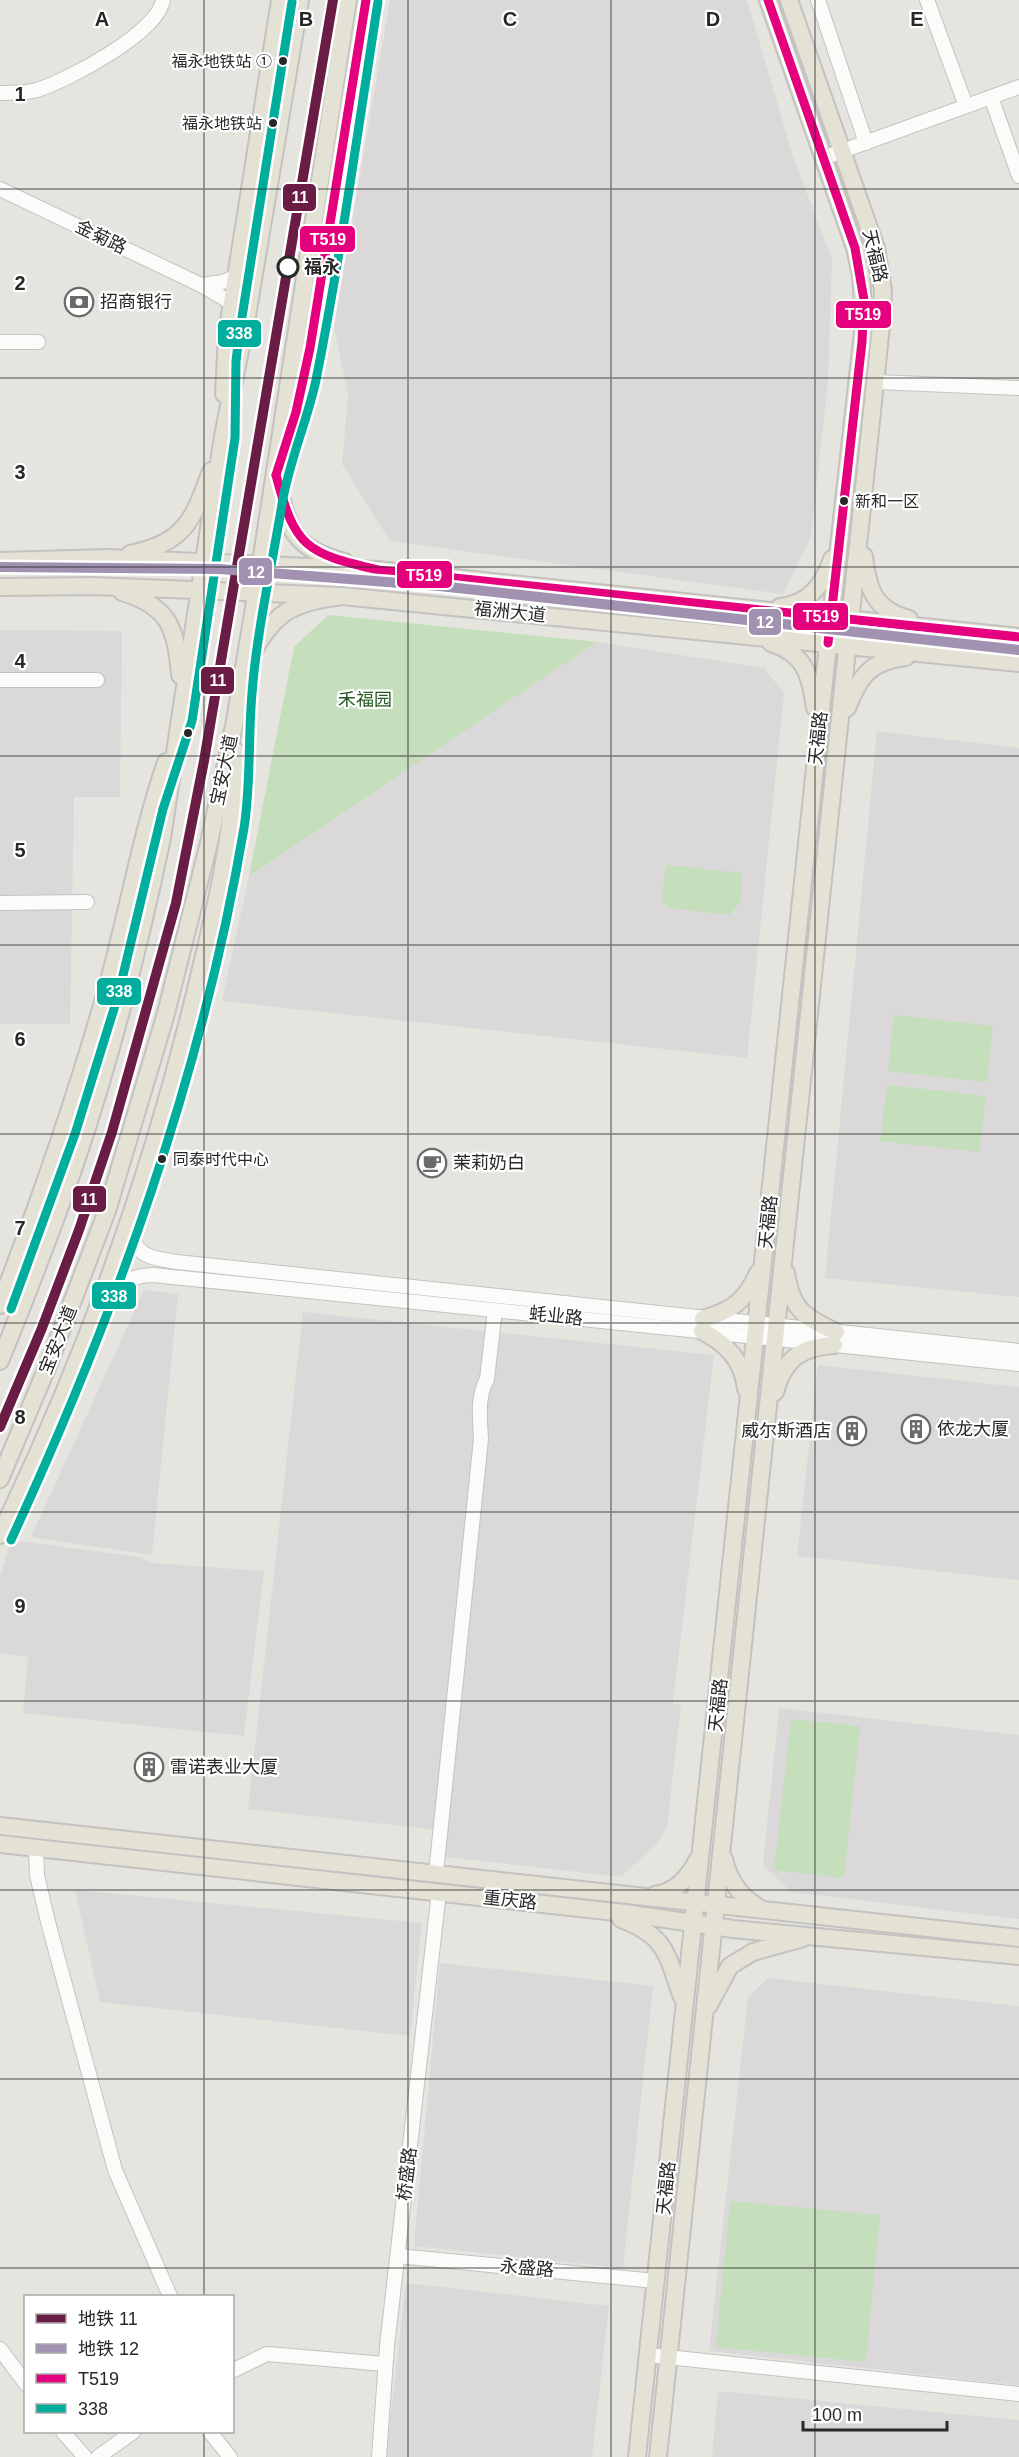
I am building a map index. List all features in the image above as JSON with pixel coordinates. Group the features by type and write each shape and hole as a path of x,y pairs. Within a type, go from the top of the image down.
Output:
{"main road":[{"path":"108,558 155,547 182,531 202,495 223,436 225,360 232,303 280,0"},
{"path":"0,1361 76,1161 107,1062 160,850 223,436 247,316 300,0"},
{"name":"宝安大道","path":"3,1472 107,1211 128,1145 186,937 218,800 261,565 348,0"},
{"path":"366,0 310,348 296,412 276,475 287,518 291,528 303,543 326,557 385,571 388,600"},
{"name":"天福路","path":"637,2457 828,644 862,342 864,300 855,248 768,0"},
{"name":"天福路","path":"658,2457 882,316 881,270 876,248 789,0"},
{"path":"750,608 784,607 800,603 812,595 821,584 831,563 841,526"},
{"path":"860,530 867,583 874,598 885,609 900,617 941,629"},
{"name":"福洲大道","path":"0,561 108,558 385,571 1019,637"},
{"path":"0,1305 67,1121 106,993 151,806 180,718 178,650 168,620 150,603 116,590 93,586"},
{"name":"福洲大道","path":"0,587 93,586 342,596 1019,663"},
{"path":"0,1535 66,1390 101,1301 129,1224 186,1030 215,912 234,806 240,686 255,648 278,617 292,607 342,596"},
{"path":"750,636 781,646 798,657 807,670 819,731"},
{"path":"840,726 860,679 870,669 885,661 936,654"},
{"path":"747,1421 746,1386 738,1361 702,1325 729,1309 750,1290 765,1246"},
{"path":"784,1251 790,1291 797,1307 808,1319 835,1339"},
{"path":"766,1421 778,1382 791,1361 798,1353 835,1339"},
{"path":"3,1472 66,1390"},
{"name":"重庆路","path":"0,1826 1019,1938"},
{"name":"重庆路","path":"0,1844 597,1910 715,1926 1019,1956"},
{"path":"722,1849 727,1872 735,1888 742,1897 767,1911"},
{"path":"634,1895 664,1893 675,1888 690,1873 702,1850"},
{"path":"597,1910 642,1927 663,1945 686,2004"},
{"path":"704,2013 730,1966 753,1952 810,1935"}],"street":[{"path":"0,93 34,91 67,79 137,35 161,9 163,0"},
{"path":"818,0 866,143"},
{"path":"927,0 966,106"},
{"path":"823,158 1019,87"},
{"path":"991,97 1019,176"},
{"name":"金菊路","path":"0,189 201,285 232,303"},
{"path":"201,285 223,282 236,276"},
{"path":"0,342 38,342"},
{"path":"876,382 1019,388"},
{"path":"0,680 97,680"},
{"path":"0,903 87,902"},
{"name":"蚝业路","path":"129,1224 133,1243 140,1251 160,1260 702,1325"},
{"name":"蚝业路","path":"101,1301 117,1284 130,1278 153,1275 495,1310 757,1330 1019,1364"},
{"path":"436,1873 481,1439 479,1411 482,1388 488,1379 495,1310"},
{"name":"蚝业路","path":"835,1339 1019,1351"},
{"path":"36,1848 37,1875 48,1922 115,2170 170,2295"},
{"name":"桥盛路","path":"379,2457 385,2364 439,1892"},
{"name":"永盛路","path":"398,2256 656,2281"},
{"path":"0,2349 24,2381"},
{"path":"234,2370 267,2354 385,2364"},
{"path":"648,2355 1019,2394"},
{"path":"64,2433 85,2457"},
{"path":"98,2457 132,2433"},
{"path":"211,2433 230,2457"}],"shaded area":[{"path":"390,0 747,0 793,157 832,259 828,382 811,536 783,594 390,541 342,464 348,396 334,328"},
{"path":"0,630 122,631 120,797 74,797 70,1024 0,1024"},
{"path":"597,642 764,668 784,693 747,1058 222,1001 249,876"},
{"path":"877,731 1019,748 1019,1297 825,1278"},
{"path":"144,1290 178,1294 152,1555 31,1537"},
{"path":"303,1312 714,1355 673,1704 681,1705 667,1827 658,1842 621,1877 437,1856 440,1830 248,1809"},
{"path":"818,1365 1019,1387 1019,1580 797,1556"},
{"path":"11,1540 140,1557 151,1563 264,1571 244,1736 23,1713 28,1657 0,1653 0,1577"},
{"path":"779,1708 1019,1735 1019,1919 791,1892 763,1865"},
{"path":"75,1890 422,1923 410,2036 100,2002"},
{"path":"440,1963 653,1986 623,2268 414,2246"},
{"path":"768,1978 1019,2006 1019,2385 709,2351 748,1997"},
{"path":"406,2283 609,2306 592,2457 386,2457"},
{"path":"718,2391 1019,2420 1019,2457 712,2457"}],"green space":[{"name":"禾福园","path":"328,615 597,642 249,876 294,647"},
{"path":"666,865 742,873 741,901 729,915 669,908 662,901"},
{"path":"894,1015 993,1026 987,1082 888,1071"},
{"path":"887,1085 986,1096 979,1152 880,1141"},
{"path":"791,1719 860,1726 844,1878 774,1870"},
{"path":"730,2201 880,2215 866,2362 716,2347"}],"metro line":[{"name":"11","path":"0,1427 42,1328 79,1230 112,1132 176,903 204,761 333,0"},
{"name":"12","path":"0,567 219,569 439,586 1019,650"}],"transit line":[{"name":"T519","path":"276,475 296,412 310,348 366,0"},
{"name":"T519","path":"768,0 855,248 864,300 862,342 828,643"},
{"name":"338","path":"11,1309 75,1134 118,996 163,809 192,721 235,438 236,361 239,336 292,2"},
{"name":"338","path":"11,1540 86,1368 120,1280 180,1102 205,1012 244,828 248,795 252,693 261,621 285,488 312,396 325,333 378,2"},
{"name":"T519","path":"276,475 290,518 307,544 334,558 378,570 1019,637"}],"place":[{"name":"福永地铁站 ①","path":"283,61"},
{"name":"福永地铁站","path":"273,123"},
{"name":"福永","path":"288,267"},
{"name":"招商银行","path":"79,302"},
{"name":"新和一区","path":"844,501"},
{"name":"同泰时代中心","path":"162,1159"},
{"name":"茉莉奶白","path":"432,1163"},
{"name":"依龙大厦","path":"916,1429"},
{"name":"威尔斯酒店","path":"852,1431"},
{"name":"雷诺表业大厦","path":"149,1767"}]}
